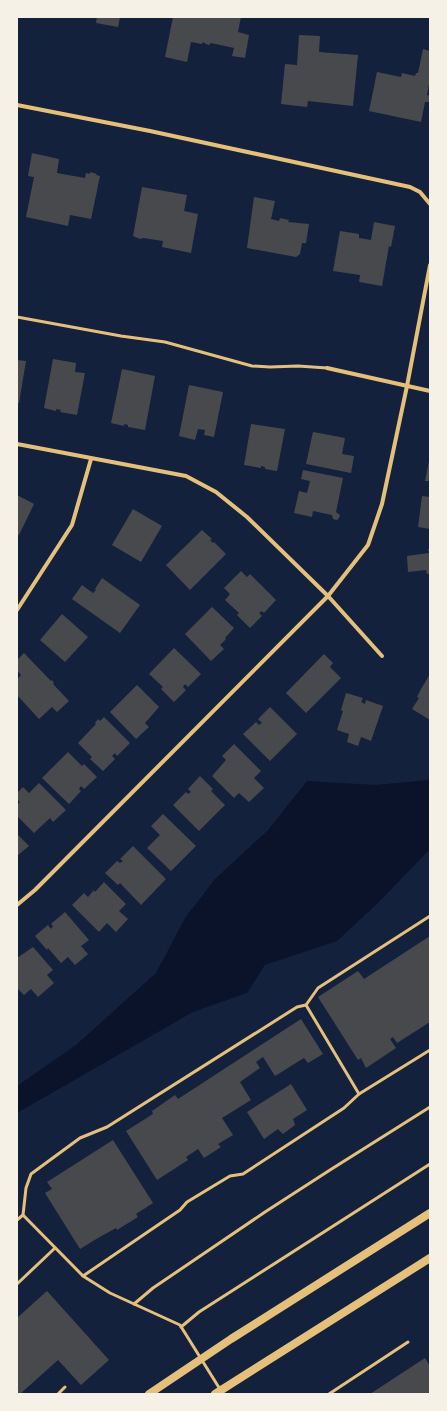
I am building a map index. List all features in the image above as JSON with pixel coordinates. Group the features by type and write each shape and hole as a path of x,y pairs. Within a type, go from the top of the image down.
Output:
{"main road":[{"path":"149,1394 201,1359 430,1213"},
{"path":"220,1393 430,1258"}],"street":[{"path":"17,105 150,131 410,187 420,192 430,204"},
{"path":"17,906 35,890 328,596 368,545 382,504 407,386 430,265"},
{"path":"328,368 430,391"},
{"path":"17,444 186,476 216,492 247,517 328,596 382,656"},
{"path":"17,610 72,525 91,459"}],"lane":[{"path":"17,317 121,336 165,342 252,366 298,366 328,368"},
{"path":"17,1220 23,1215 26,1188 31,1174 80,1138 107,1127 297,1007 306,1005 318,988 430,916"},
{"path":"306,1005 359,1094"},
{"path":"83,1276 180,1210 187,1202 230,1176 243,1174 344,1108 359,1094 430,1050"},
{"path":"134,1304 153,1288 265,1212 430,1107"},
{"path":"181,1327 199,1312 430,1164"},
{"path":"23,1215 83,1276 110,1293 180,1325 220,1393"},
{"path":"17,1284 55,1248"},
{"path":"329,1394 408,1342"},
{"path":"58,1394 65,1387"}],"water":[{"path":"430,780 430,849 378,903 337,941 265,965 247,993 193,1012 17,1113 17,1086 76,1045 156,973 185,918 215,879 268,830 307,781 375,785"}],"building":[{"path":"97,17 120,17 118,27 96,23"},
{"path":"173,17 241,17 238,32 249,35 245,58 232,56 234,48 211,43 209,45 203,42 202,44 191,42 187,62 165,57"},
{"path":"299,35 320,36 319,52 358,55 353,106 308,101 307,107 281,104 285,64 297,65"},
{"path":"423,49 430,51 430,79 427,95 430,96 429,102 425,102 421,122 369,111 377,72 401,77 402,73 415,76 416,73 418,73"},
{"path":"32,153 59,159 57,173 85,178 86,173 90,174 90,172 100,176 91,219 70,215 68,226 26,217 34,177 28,176"},
{"path":"142,187 187,195 184,211 198,214 191,253 162,247 163,241 143,238 140,239 133,236"},
{"path":"254,197 275,201 271,219 279,221 280,218 289,220 288,222 309,224 306,243 302,243 300,254 296,257 247,248"},
{"path":"374,222 395,226 391,247 389,246 382,286 359,282 360,275 333,271 340,231 359,234 359,238 371,240"},
{"path":"53,359 76,363 75,372 85,373 77,415 60,412 61,410 56,409 56,411 44,408"},
{"path":"17,360 26,361 19,403 17,403"},
{"path":"122,369 155,376 145,430 128,427 128,425 124,424 124,426 111,423"},
{"path":"189,385 223,392 214,437 204,435 205,430 198,429 195,440 179,436"},
{"path":"251,424 285,429 277,471 265,469 265,467 261,466 261,468 244,465"},
{"path":"313,432 345,438 342,454 354,456 351,473 306,464"},
{"path":"429,461 430,481 425,481"},
{"path":"303,470 343,478 336,512 340,515 337,520 333,519 332,515 313,511 312,517 294,513 299,491 307,493 310,481 301,479"},
{"path":"17,495 34,504 19,535 17,534"},
{"path":"422,496 430,497 430,529 418,527"},
{"path":"133,509 162,526 141,562 112,545"},
{"path":"202,530 212,539 210,540 213,543 214,542 226,554 190,590 166,565"},
{"path":"428,549 430,549 430,574 427,574 426,570 408,572 407,556 429,553"},
{"path":"241,571 247,577 250,574 276,600 264,613 262,611 259,613 262,616 250,628 237,615 239,613 225,600 230,594 224,588"},
{"path":"102,578 140,605 120,633 72,599 82,585 93,593"},
{"path":"212,607 234,628 220,645 224,649 211,661 185,634"},
{"path":"62,614 88,637 65,662 40,640"},
{"path":"174,648 201,674 188,687 185,684 183,687 186,690 174,702 161,689 163,687 149,674"},
{"path":"24,653 51,681 52,680 54,683 53,684 69,701 57,712 52,707 39,719 17,695 17,680 21,675 17,670 17,660"},
{"path":"324,654 333,663 330,667 341,678 306,713 286,693"},
{"path":"430,674 430,720 412,709"},
{"path":"137,685 159,707 145,723 149,727 136,739 110,712"},
{"path":"346,693 363,698 361,702 365,704 366,700 383,706 371,741 361,737 358,746 347,742 349,734 337,730 343,711 341,710"},
{"path":"270,707 297,734 270,761 243,734 256,722 259,725 262,723 258,719"},
{"path":"104,717 130,743 117,756 115,753 112,756 115,759 103,771 90,759 92,757 78,743 96,724 95,723 98,719 100,721"},
{"path":"234,744 261,771 254,778 264,788 249,802 239,793 234,798 212,776 226,760 222,756"},
{"path":"68,752 82,766 84,764 97,777 84,789 81,786 79,789 81,791 69,804 42,778"},
{"path":"200,776 213,789 211,791 225,805 199,831 173,805 186,792 188,794 191,792 188,789"},
{"path":"39,783 66,810 53,822 50,818 34,833 17,816 17,805 20,802 17,799 17,793 23,787 29,793"},
{"path":"163,814 196,846 171,871 147,848 160,835 151,826"},
{"path":"17,834 29,846 17,856"},
{"path":"133,846 166,879 141,905 120,883 118,885 105,873 117,861 120,863 123,861 120,859"},
{"path":"104,882 126,904 119,911 128,919 116,932 107,923 99,932 72,905 84,893 88,897 94,890 95,892"},
{"path":"65,912 89,940 81,946 88,954 75,965 68,957 61,963 35,936 48,925 51,929 53,926 51,924"},
{"path":"430,936 430,1022 397,1043 393,1037 390,1039 396,1048 366,1068 361,1058 358,1060 318,997 358,971 364,979"},
{"path":"33,947 53,970 47,975 54,983 38,997 31,989 24,995 17,988 17,958"},
{"path":"301,1019 323,1054 308,1063 304,1058 275,1076 263,1057 256,1062 260,1068 240,1082 251,1100 222,1118 233,1135 218,1144 221,1147 204,1158 198,1149 186,1157 188,1160 157,1180 126,1131 153,1114 152,1111 175,1095 178,1099"},
{"path":"291,1084 307,1110 293,1119 295,1125 283,1134 278,1129 264,1139 247,1112"},
{"path":"113,1140 153,1203 136,1214 138,1217 117,1230 116,1228 80,1249 45,1193 52,1189 47,1182"},
{"path":"47,1291 109,1360 81,1385 58,1360 20,1394 17,1394 17,1318"},
{"path":"425,1358 430,1366 430,1394 370,1394"}]}
